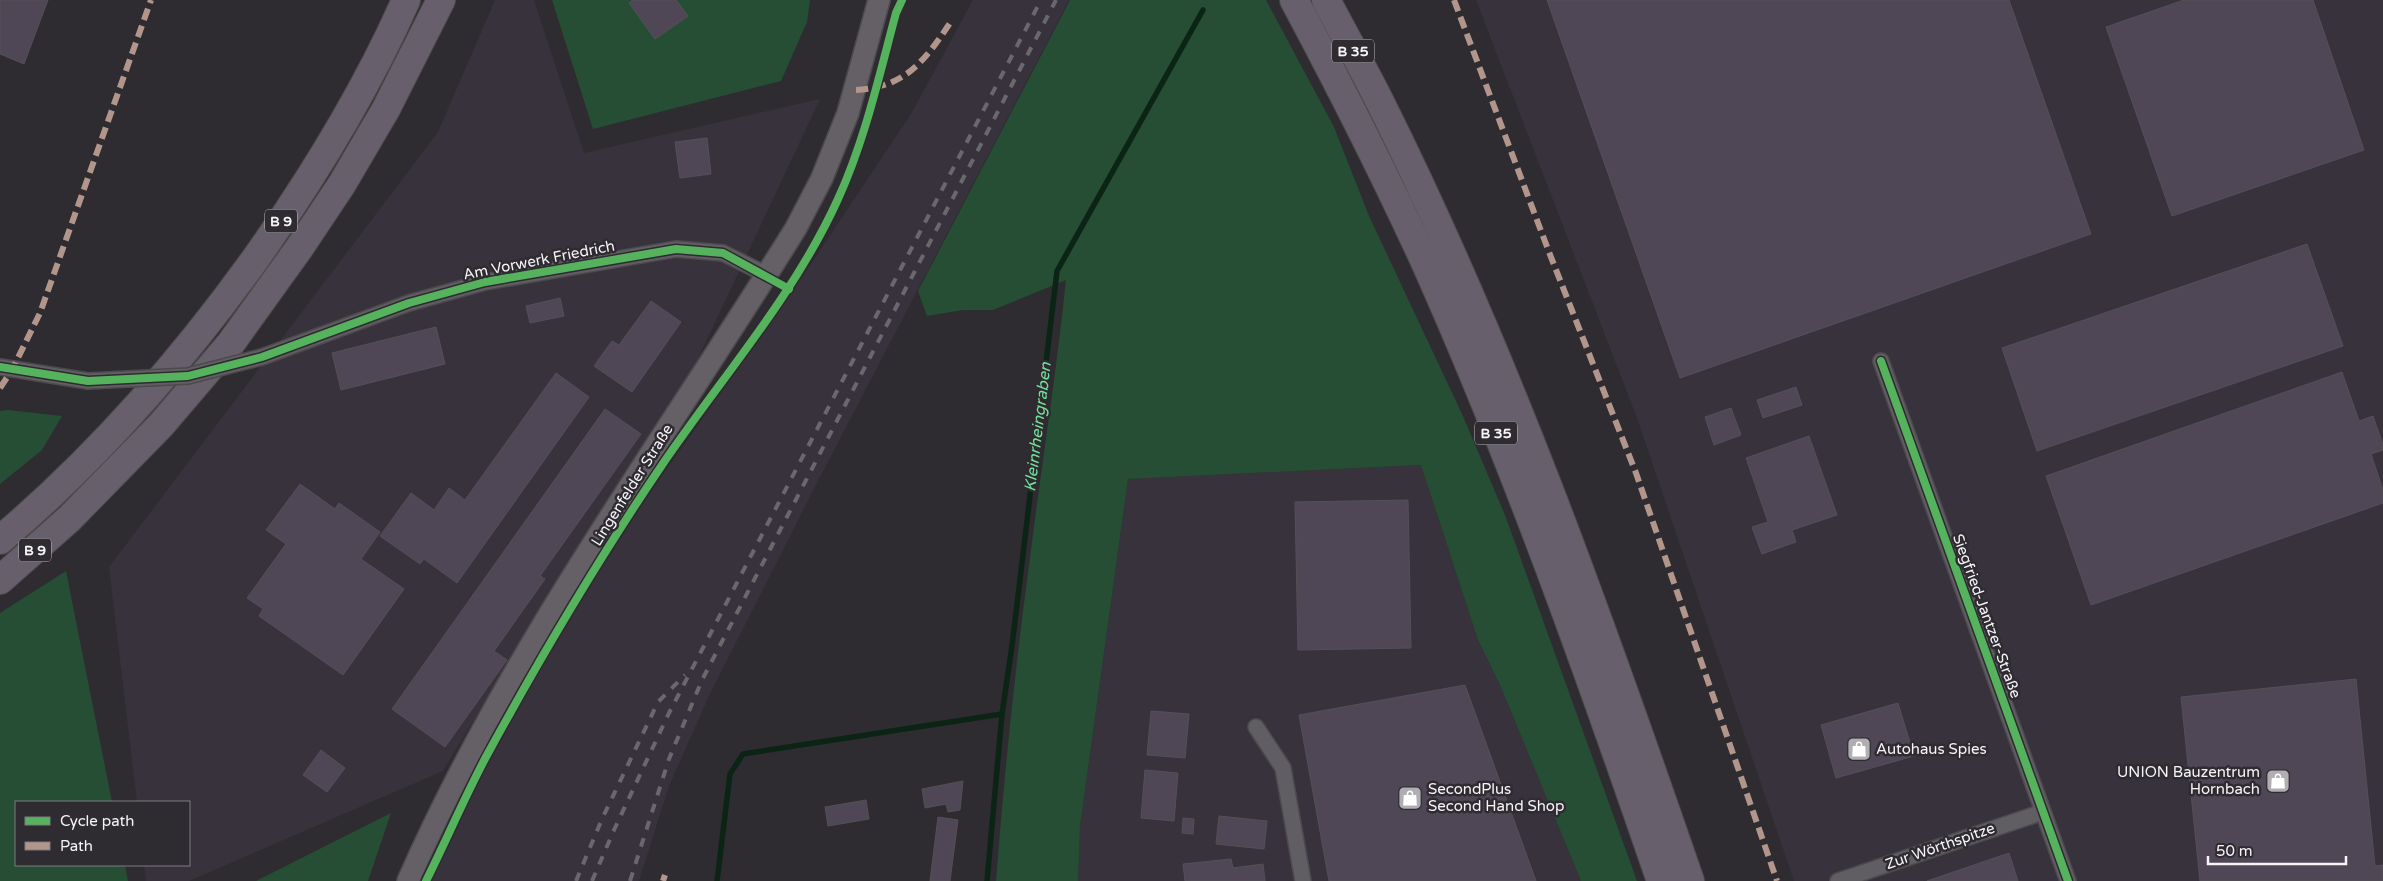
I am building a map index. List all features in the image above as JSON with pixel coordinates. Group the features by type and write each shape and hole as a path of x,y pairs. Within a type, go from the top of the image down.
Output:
{"highway":[{"name":"B 9","path":"0,540 88,460 210,321 305,188 351,109 406,0"},
{"name":"B 9","path":"0,580 69,519 161,425 231,343 300,247 342,184 386,109 441,0"},
{"name":"B 35","path":"1294,0 1394,197 1465,358 1557,589 1660,881"},
{"name":"B 35","path":"1326,0 1391,126 1488,339 1547,484 1608,646 1690,881"}],"main road":[{"name":"Lingenfelder Straße","path":"408,881 473,748 543,626 796,228 822,178 856,90 879,0"}],"street":[{"name":"Am Vorwerk Friedrich","path":"0,367 88,381 188,376 262,357 409,303 485,282 676,249 723,253 767,275"},
{"name":"Siegfried-Jantzer-Straße","path":"1881,361 2068,881"},
{"path":"1256,727 1283,768 1303,881"},
{"name":"Zur Wörthspitze","path":"1838,881 2043,812"}],"shaded area":[{"path":"495,0 534,0 584,153 820,99 695,365 574,555 443,771 189,881 146,881 144,866 190,866 190,801 137,801 109,567 438,132"},
{"path":"973,0 1069,0 820,477 709,696 669,786 639,881 429,881 488,760 530,684 592,582 652,490 805,273 911,114"},
{"path":"1476,0 2383,0 2383,881 1794,881 1637,418"},
{"path":"1421,465 1478,640 1500,685 1581,881 1078,881 1080,826 1128,479"}],"green space":[{"path":"552,0 810,0 807,22 781,81 593,129"},
{"path":"1070,0 1266,0 1334,127 1369,216 1462,414 1505,515 1637,881 1581,881 1500,685 1478,640 1421,465 1128,479 1080,826 1078,881 996,881 1019,644 1066,280 993,310 963,310 927,316 918,291"},
{"path":"8,410 62,416 42,450 0,484 0,411"},
{"path":"66,571 112,801 15,801 15,866 125,866 128,881 0,881 0,613"},
{"path":"391,813 368,881 256,881"}],"building":[{"path":"0,0 48,0 24,64 0,54"},
{"path":"633,0 676,0 688,16 655,39 629,3"},
{"path":"1547,0 2009,0 2091,234 1680,378"},
{"path":"2184,0 2313,0 2364,150 2172,216 2106,27"},
{"path":"707,138 711,174 680,178 675,142"},
{"path":"2307,244 2343,346 2037,451 2002,348"},
{"path":"560,298 564,316 530,323 526,306"},
{"path":"651,301 681,322 632,392 594,366 612,341 619,345"},
{"path":"436,327 445,364 341,390 332,353"},
{"path":"2342,372 2359,421 2373,416 2383,445 2383,450 2371,454 2383,490 2383,503 2091,605 2046,476"},
{"path":"556,373 589,397 457,583 424,559 420,564 380,536 411,493 434,510 449,488 465,500"},
{"path":"1796,387 1802,405 1763,418 1757,400"},
{"path":"1731,408 1741,435 1714,445 1705,417"},
{"path":"605,409 641,434 540,576 545,579 494,651 507,660 445,747 392,709"},
{"path":"1809,436 1837,515 1792,530 1796,542 1762,554 1752,527 1768,522 1746,458"},
{"path":"300,484 335,509 339,503 380,532 361,559 404,589 343,675 259,616 263,609 247,598 286,544 266,530"},
{"path":"1408,500 1411,648 1298,650 1295,502"},
{"name":"UNION Bauzentrum Hornbach","path":"2356,679 2375,866 2383,865 2383,881 2200,881 2181,697"},
{"name":"SecondPlus Second Hand Shop","path":"1465,685 1536,881 1329,881 1299,715"},
{"path":"1898,703 1914,756 1836,778 1821,725"},
{"path":"1151,711 1189,714 1185,758 1147,755"},
{"path":"321,750 345,768 327,792 303,775"},
{"path":"1145,770 1178,773 1174,821 1141,818"},
{"path":"963,781 960,810 948,812 946,804 925,808 922,789"},
{"path":"866,800 869,819 828,826 825,807"},
{"path":"1219,816 1267,821 1264,849 1216,844"},
{"path":"938,817 958,820 950,881 930,881"},
{"path":"1183,818 1194,819 1193,834 1182,833"},
{"path":"2009,853 2018,881 1927,881"},
{"path":"1231,859 1233,868 1263,864 1265,881 1185,881 1183,864"}],"waterway":[{"name":"Kleinrheingraben","path":"987,881 1002,714 1012,646 1057,271 1203,10"},
{"path":"717,881 730,774 743,754 1002,714"}],"railway":[{"path":"592,881 669,713 1041,0"},
{"path":"630,881 669,759 702,680 1056,0"},
{"path":"576,881 602,819 658,702 685,675"}],"marked path":[{"path":"0,388 12,370 40,313 151,0"},
{"path":"1454,0 1549,252 1636,473 1777,881"},
{"path":"856,90 888,84 912,70 922,61 950,23"},
{"path":"663,881 665,875"}],"cycle path":[{"path":"426,881 487,755 549,644 662,465 779,303 820,235 848,177 871,107 896,13 902,0"},
{"path":"0,367 88,381 188,376 262,357 409,303 485,282 676,249 723,253 789,289"},
{"path":"1881,361 2068,881"}],"place":[{"name":"Autohaus Spies","path":"1859,749"},
{"name":"UNION Bauzentrum Hornbach","path":"2278,781"},
{"name":"SecondPlus Second Hand Shop","path":"1410,798"}]}
